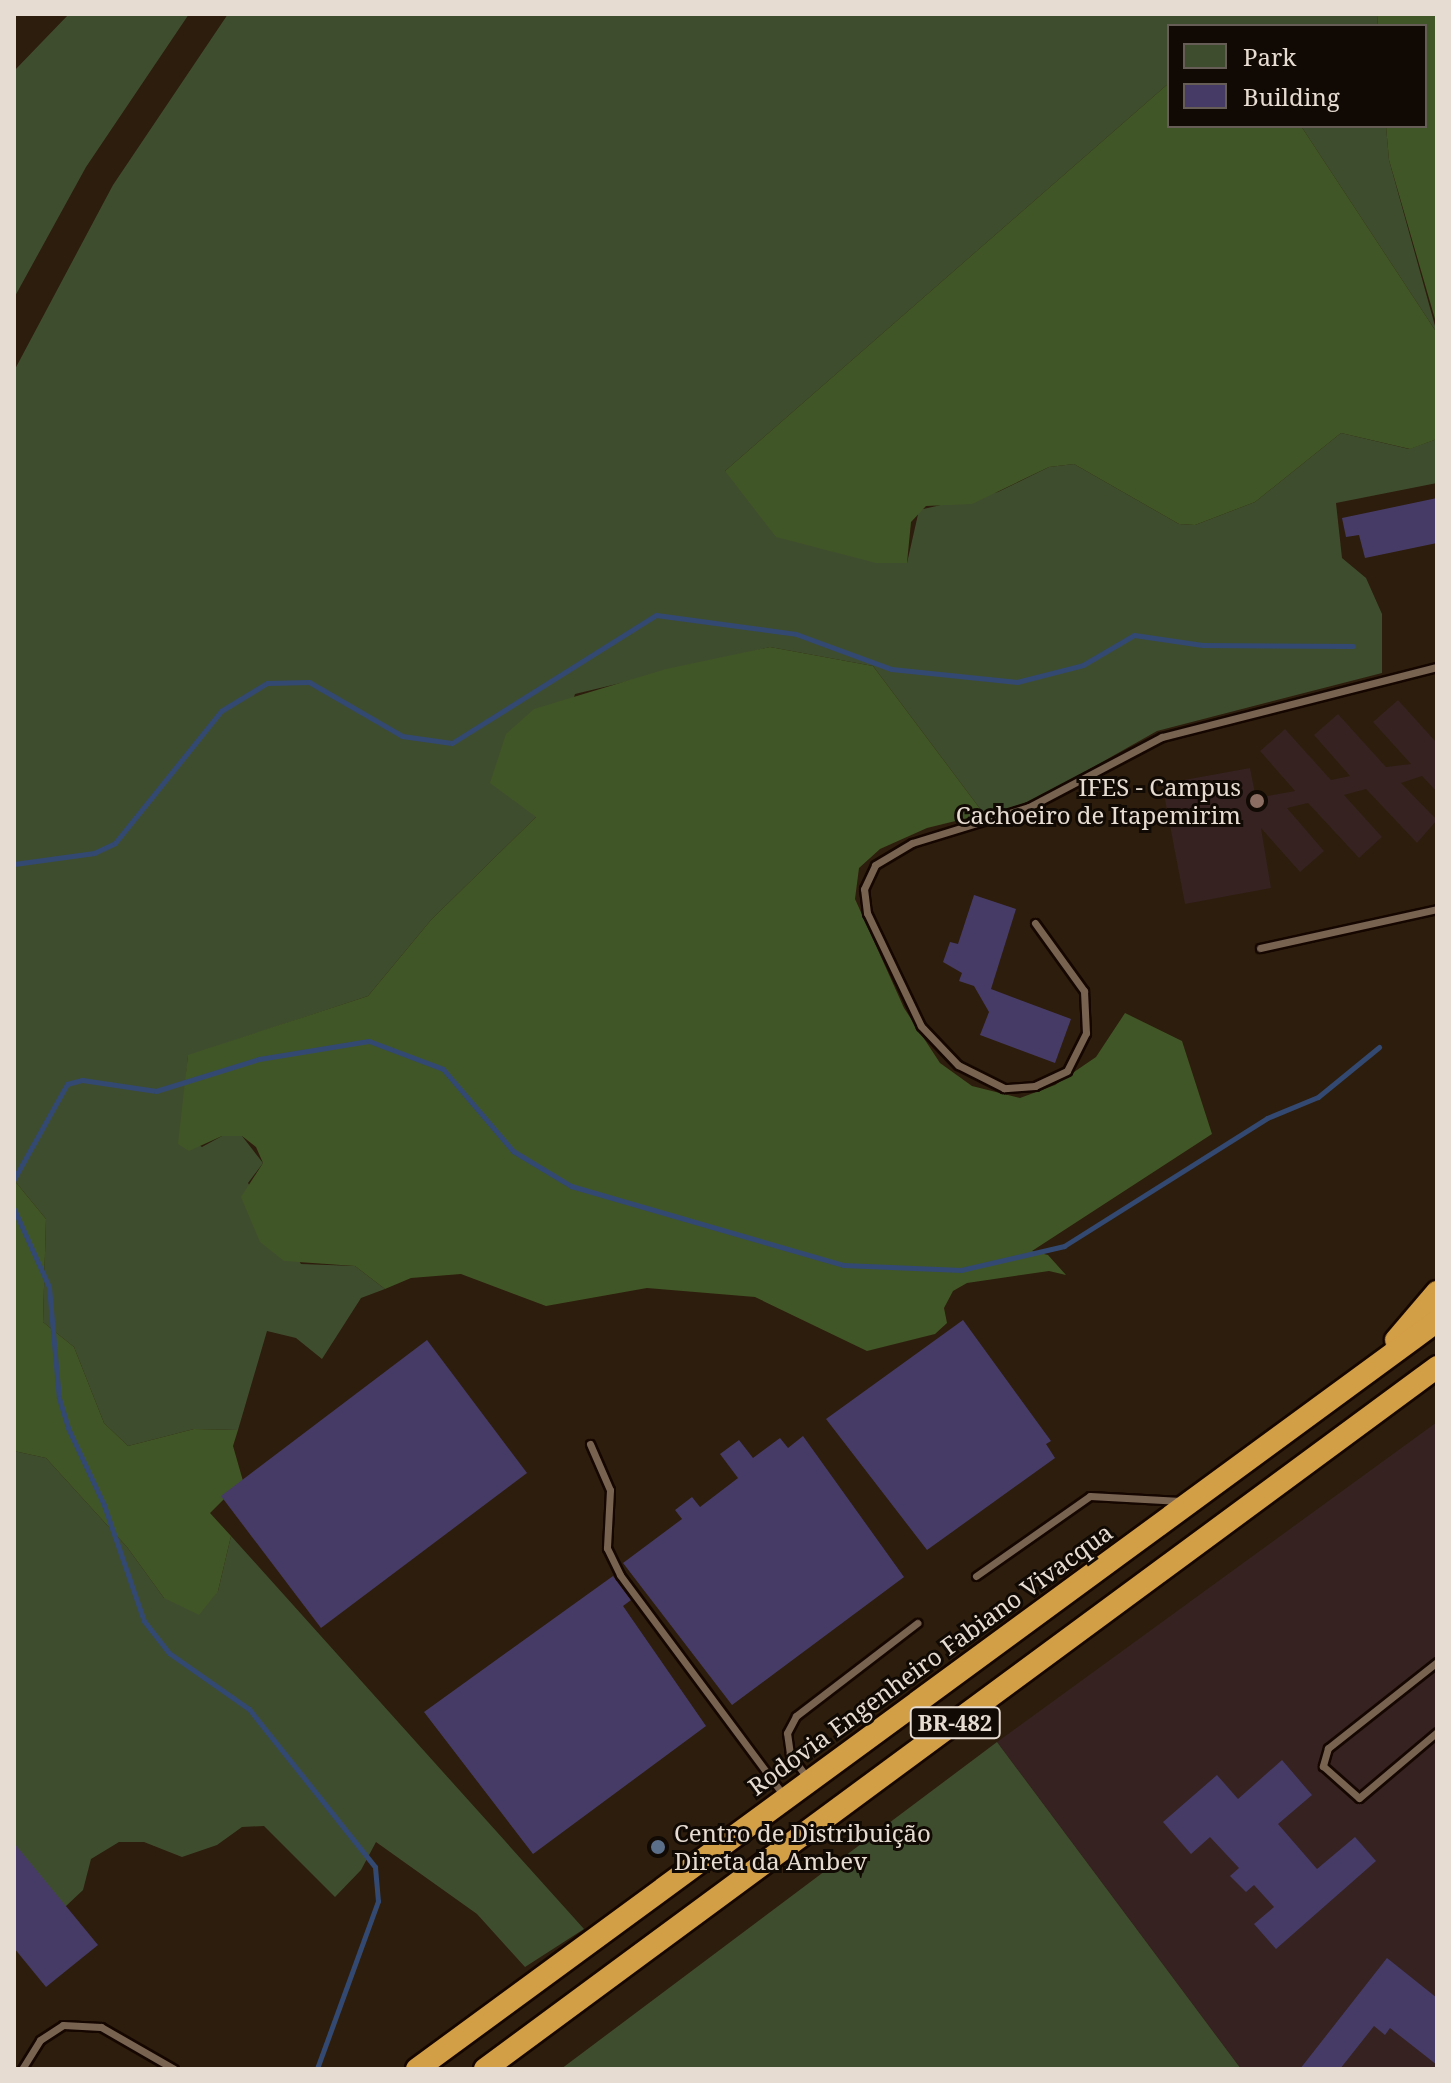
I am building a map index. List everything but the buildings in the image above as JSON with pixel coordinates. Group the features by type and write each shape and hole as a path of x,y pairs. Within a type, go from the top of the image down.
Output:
{"highway":[{"path":"1374,1364 1437,1292"},
{"name":"Rodovia Engenheiro Fabiano Vivacqua","path":"417,2069 1374,1364 1437,1321"},
{"name":"BR-482","path":"485,2069 1433,1372"},
{"path":"408,2069 443,2049"}],"lane":[{"path":"1035,923 1084,991 1086,1033 1067,1071 1035,1086 1004,1088 958,1065 921,1026 867,913 864,889 875,865 912,843 1029,807 1162,737 1437,667"},
{"path":"1260,948 1437,909"},
{"path":"590,1444 610,1490 607,1548 620,1575 785,1798"},
{"path":"976,1576 1090,1496 1187,1502"},
{"path":"809,1780 790,1754 787,1733 796,1716 917,1623"},
{"path":"1437,1662 1328,1748 1323,1766 1359,1798 1437,1732"},
{"path":"22,2069 40,2040 63,2025 101,2027 174,2069"}],"shaded area":[{"name":"IFES - Campus Cachoeiro de Itapemirim","path":"1398,700 1437,743 1437,792 1422,776 1401,783 1437,820 1417,843 1366,789 1344,795 1382,837 1359,858 1308,803 1287,808 1324,851 1300,872 1261,828 1271,888 1185,904 1162,784 1250,768 1256,798 1295,791 1260,751 1285,729 1331,780 1350,776 1314,735 1338,714 1386,767 1411,764 1373,722"},
{"path":"1437,1422 1437,2069 1241,2069 997,1742"}],"green space":[{"path":"69,14 189,14 86,167 14,298 14,71"},
{"path":"228,14 1377,14 1378,24 1167,24 1167,85 725,471 907,563 919,510 998,492 1049,467 1074,464 1179,524 1195,525 1255,502 1341,433 1409,449 1437,439 1437,483 1336,503 1342,558 1366,578 1382,614 1382,673 1157,731 1003,818 984,814 873,666 770,647 575,694 537,816 431,920 368,996 188,1056 181,1134 202,1147 222,1136 242,1136 263,1163 248,1183 301,1264 355,1266 385,1289 361,1298 322,1359 296,1338 267,1331 238,1430 194,1429 128,1446 104,1423 74,1347 43,1322 46,1219 14,1180 14,371 113,185"},
{"path":"1377,14 1437,14 1437,326 1389,160 1386,128 1427,128 1427,24 1378,24"},
{"path":"1167,85 1167,128 1302,128 1437,333 1437,439 1410,449 1341,433 1255,502 1195,525 1179,524 1074,464 1049,467 972,504 926,506 911,522 907,563 876,563 776,537 725,471"},
{"path":"1302,128 1386,128 1389,160 1437,333"},
{"path":"770,647 873,666 984,814 927,828 880,849 859,868 855,899 904,1008 940,1063 972,1086 1020,1098 1055,1085 1096,1057 1125,1013 1182,1041 1212,1134 1032,1251 1048,1255 1066,1275 1049,1271 967,1283 953,1291 944,1308 947,1323 935,1334 867,1351 755,1297 647,1288 546,1306 461,1274 411,1278 385,1289 355,1266 284,1261 260,1242 241,1197 263,1163 256,1147 242,1136 222,1136 189,1151 178,1144 188,1055 368,996 431,920 536,817 490,783 506,734 534,709 666,669"},
{"path":"14,1180 46,1219 43,1322 74,1347 104,1423 128,1446 194,1429 238,1430 233,1446 247,1495 225,1498 210,1513 231,1536 218,1591 199,1615 164,1598 127,1547 46,1458 14,1451"},
{"path":"14,1451 46,1458 127,1547 164,1598 218,1591 231,1536 584,1929 525,1967 477,1914 376,1842 361,1870 335,1897 264,1826 242,1827 217,1845 182,1857 144,1842 119,1842 91,1859 83,1890 65,1907 14,1922"},
{"path":"997,1742 1241,2069 561,2069"}],"waterway":[{"path":"14,864 94,853 115,843 221,711 267,683 309,682 402,736 452,743 656,615 796,634 891,669 1017,682 1083,665 1134,635 1202,645 1353,646"},
{"path":"14,1179 67,1084 82,1080 156,1091 259,1059 369,1041 443,1069 513,1151 571,1186 843,1265 961,1270 1064,1246 1267,1118 1318,1097 1379,1047"},
{"path":"14,1209 49,1287 59,1398 68,1428 104,1505 144,1621 169,1653 249,1709 375,1867 378,1901 317,2069"}],"place":[{"name":"IFES - Campus Cachoeiro de Itapemirim","path":"1257,801"},
{"name":"Centro de Distribuição Direta da Ambev","path":"658,1847"}]}
